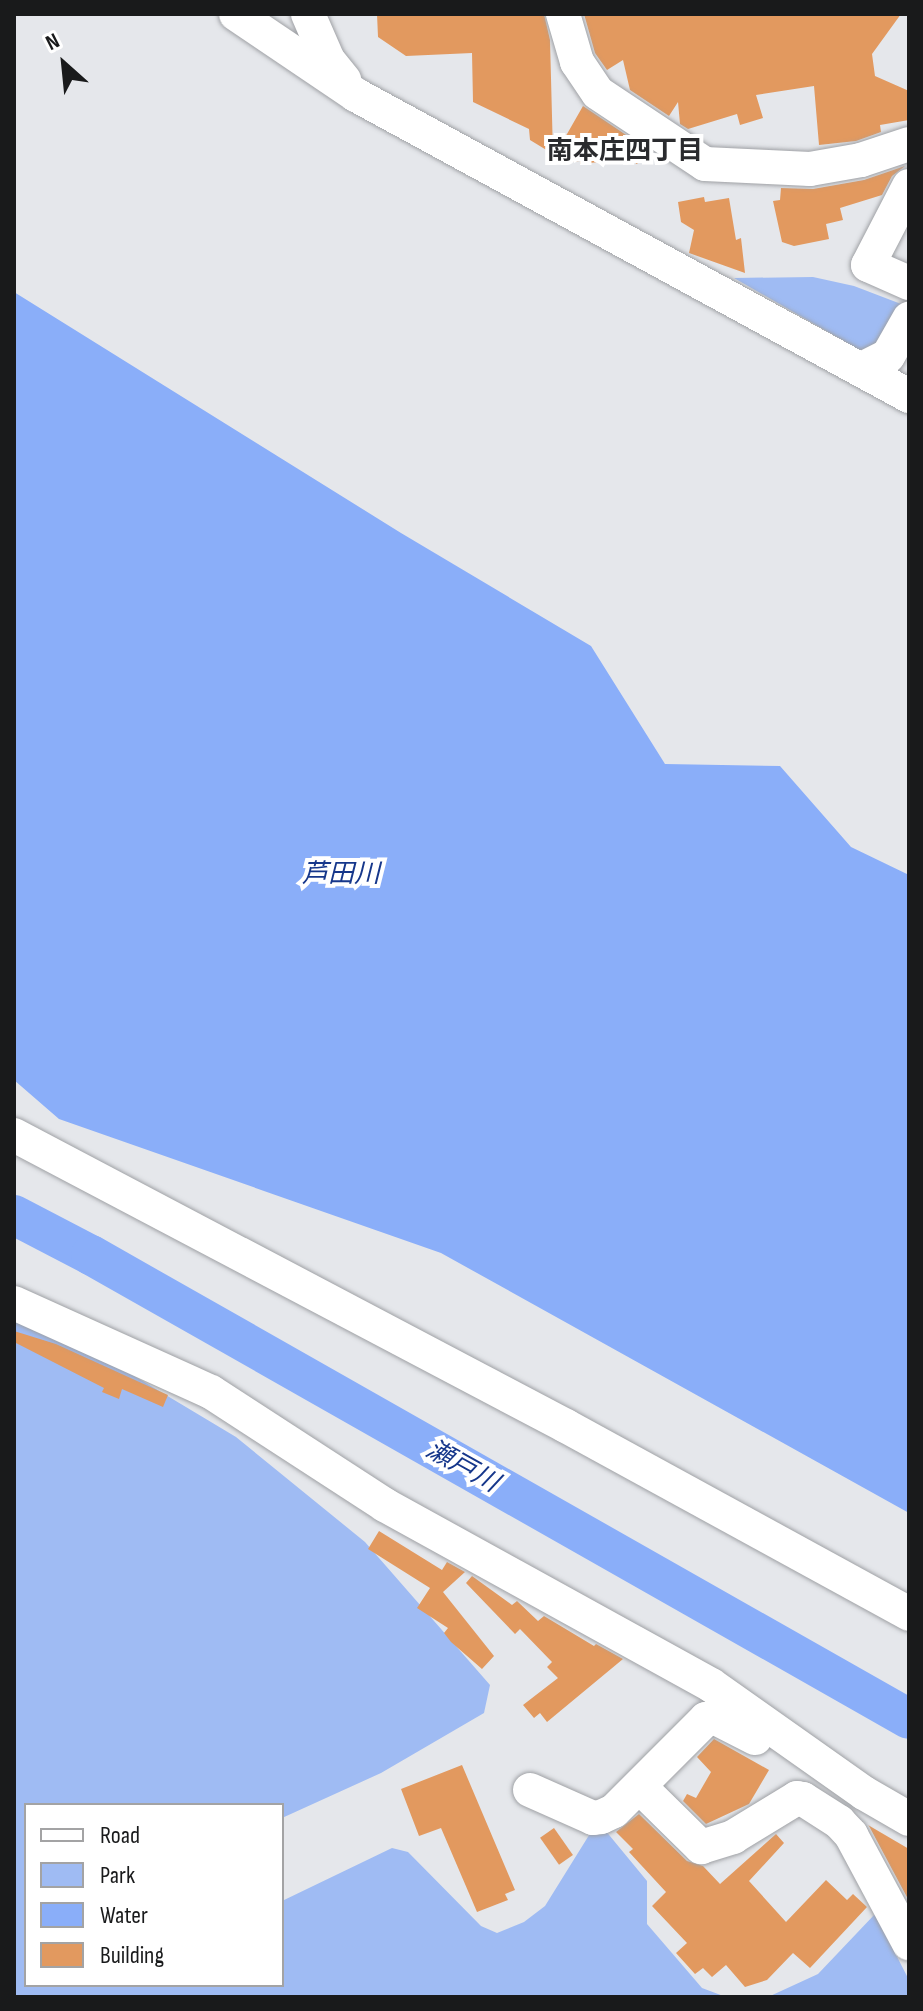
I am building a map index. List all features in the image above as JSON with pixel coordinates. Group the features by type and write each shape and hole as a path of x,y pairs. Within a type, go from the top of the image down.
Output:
{"street":[{"path":"236,14 356,95 909,396"},
{"path":"308,14 328,60 356,95"},
{"path":"563,14 577,62 598,93 705,164 810,169 861,160 909,145"},
{"path":"909,186 868,265 909,283"},
{"path":"862,369 888,356 906,333"},
{"path":"14,1135 566,1426 909,1614"},
{"path":"14,1303 211,1392 385,1505 711,1685 825,1767 909,1819"},
{"path":"530,1790 593,1818 614,1811 698,1724 716,1718 804,1764 825,1767"},
{"path":"640,1787 701,1847 733,1837 797,1798 839,1822 857,1845 909,1943"}],"green space":[{"path":"813,277 854,286 909,307 877,360 734,278"},
{"path":"14,1304 236,1437 365,1542 490,1685 484,1713 381,1773 284,1817 284,1803 24,1803 24,1987 284,1987 284,1900 392,1848 408,1852 481,1926 497,1933 524,1922 545,1906 591,1832 605,1830 647,1881 647,1924 702,1988 726,1997 14,1997"},
{"path":"875,1914 909,1980 909,1997 768,1997 818,1974"}],"water":[{"name":"芦田川","path":"14,292 401,533 591,646 665,764 780,766 851,847 909,875 909,1513 441,1253 59,1119 14,1080"}],"building":[{"path":"377,14 544,14 550,40 553,154 530,140 529,129 473,102 472,53 406,56 378,37"},
{"path":"584,14 901,14 872,54 875,76 909,91 909,120 880,125 881,132 856,141 819,145 814,86 756,95 763,118 740,125 737,114 688,129 680,124 678,102 669,116 630,90 623,60 607,70 595,53"},
{"path":"583,106 647,149 637,164 627,158 623,163 605,152 599,162 580,164 580,161 565,162 555,155"},
{"path":"905,166 892,176 882,195 840,208 843,220 826,224 829,239 794,246 782,242 773,201 780,200 781,188 813,189 864,180"},
{"path":"704,197 705,202 729,198 736,240 741,238 745,273 689,253 694,230 681,222 678,202"},
{"path":"14,1331 56,1344 168,1395 163,1407 122,1389 119,1399 102,1392 104,1388 14,1342"},
{"path":"379,1531 442,1570 447,1562 465,1572 443,1592 494,1656 482,1669 451,1642 444,1633 448,1628 417,1608 430,1588 368,1549"},
{"path":"472,1576 512,1605 517,1601 538,1621 544,1616 594,1646 596,1644 623,1659 547,1722 540,1713 534,1718 523,1705 558,1678 547,1667 552,1662 520,1629 515,1634 466,1583"},
{"path":"714,1739 769,1770 749,1804 706,1824 683,1801 687,1794 696,1798 711,1772 697,1757"},
{"path":"462,1765 515,1890 505,1894 508,1900 477,1912 441,1828 419,1836 401,1789"},
{"path":"639,1814 687,1861 703,1866 720,1884 776,1834 784,1843 749,1881 786,1922 826,1880 847,1900 853,1894 867,1907 810,1968 793,1953 767,1980 745,1987 726,1965 712,1977 703,1968 695,1974 676,1953 687,1943 652,1906 666,1892 629,1852 633,1849 616,1832"},
{"path":"869,1826 909,1849 909,1901"},
{"path":"554,1828 573,1855 559,1865 540,1838"}],"waterway":[{"name":"瀬戸川","path":"14,1215 91,1255 909,1719"}],"district":[{"name":"南本庄四丁目","path":"625,152"}]}
